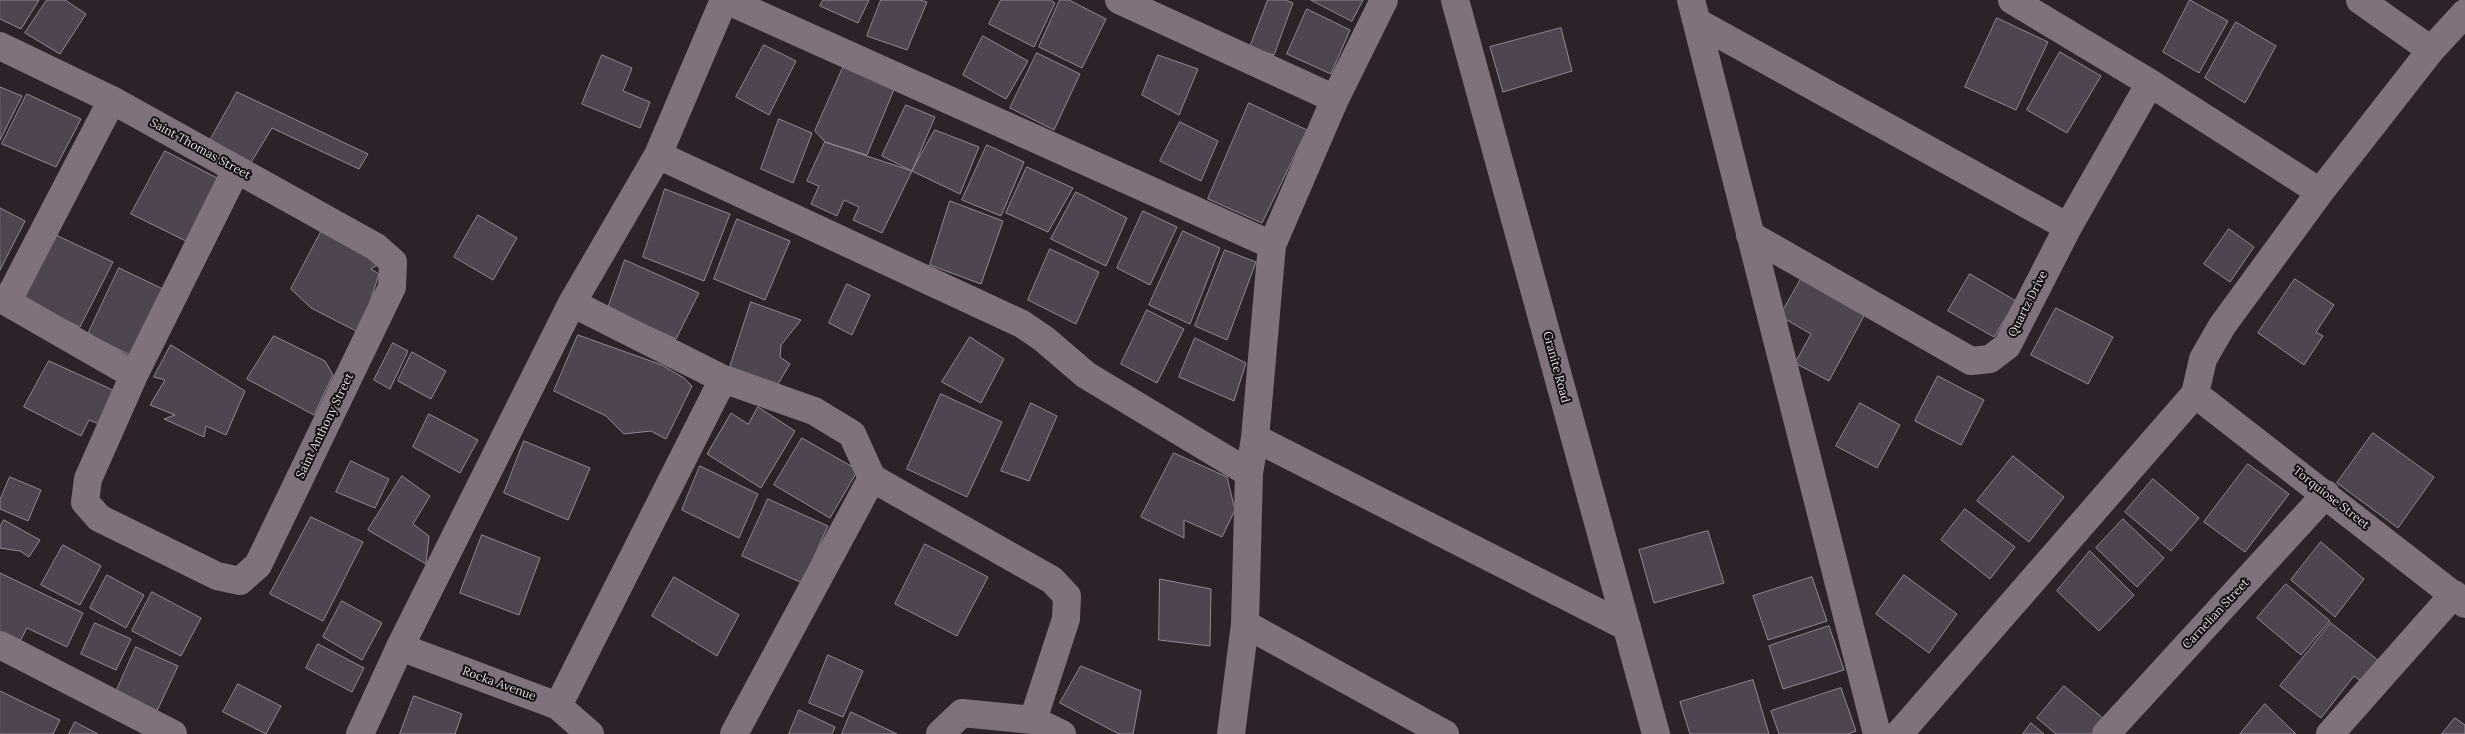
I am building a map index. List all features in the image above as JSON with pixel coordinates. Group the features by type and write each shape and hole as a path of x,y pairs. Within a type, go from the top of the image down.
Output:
{"street":[{"path":"360,734 400,647 572,303 658,155 725,0 1272,245"},
{"path":"1120,0 1335,99"},
{"path":"1231,734 1245,624 1249,473 1255,438 1272,245 1335,99 1384,0"},
{"name":"Granite Road","path":"1455,0 1656,734"},
{"path":"2012,0 2150,83 2320,192"},
{"path":"2360,0 2431,50"},
{"path":"1694,11 2068,227"},
{"path":"1694,11 1877,734"},
{"path":"1899,734 2195,394 2203,359 2222,326 2320,192 2431,50 2465,13"},
{"name":"Saint Thomas Street","path":"0,46 112,100 376,247 393,262"},
{"name":"Quartz Drive","path":"1750,236 1971,360 1990,359 2007,346 2068,227 2150,83"},
{"path":"112,100 4,300 134,375 236,170"},
{"path":"658,155 1022,324 1044,339 1086,375 1249,473"},
{"name":"Saint Anthony Street","path":"134,375 88,479 85,502 99,518 217,576 240,581 258,565 392,287 393,262"},
{"path":"572,303 723,379 814,411 852,434 872,478 1052,580 1066,596 1066,619 1033,720"},
{"path":"558,706 723,379"},
{"name":"Torquiose Street","path":"2195,394 2459,599"},
{"path":"1255,438 1627,627"},
{"path":"734,734 872,478"},
{"name":"Carnelian Street","path":"2106,734 2326,494"},
{"path":"2330,734 2459,599"},
{"path":"1245,624 1446,734"},
{"path":"0,645 173,734"},
{"name":"Rocka Avenue","path":"400,647 558,706 590,734"},
{"path":"940,734 962,713 1033,720 1062,734"}],"building":[{"path":"0,0 39,0 21,29 0,19"},
{"path":"47,0 65,0 86,14 60,54 25,33"},
{"path":"823,0 869,0 858,23 820,6"},
{"path":"881,0 920,0 927,2 907,50 867,36"},
{"path":"1001,0 1050,0 1055,3 1034,47 989,24"},
{"path":"1060,0 1069,0 1106,19 1082,68 1039,47"},
{"path":"1268,0 1285,0 1293,3 1274,55 1250,47"},
{"path":"1311,0 1363,0 1352,21"},
{"path":"2190,0 2228,21 2199,73 2163,52"},
{"path":"1307,9 1350,30 1331,74 1287,54"},
{"path":"1997,18 2048,42 2016,110 1965,87"},
{"path":"2236,22 2276,46 2245,103 2205,78"},
{"path":"1561,28 1572,71 1503,92 1490,47"},
{"path":"983,36 1028,61 1006,99 963,75"},
{"path":"764,45 796,61 769,115 736,97"},
{"path":"2060,52 2101,76 2067,133 2027,110"},
{"path":"1037,53 1080,74 1054,130 1010,108"},
{"path":"602,55 632,68 623,91 650,102 640,128 582,104"},
{"path":"1158,55 1198,69 1179,115 1142,95"},
{"path":"845,63 895,87 867,155 825,142 815,131"},
{"path":"0,87 22,96 0,140"},
{"path":"237,92 368,154 359,169 272,128 250,164 208,144"},
{"path":"27,94 81,119 56,167 2,144"},
{"path":"1249,103 1307,130 1262,223 1208,199"},
{"path":"906,105 935,117 912,171 882,156"},
{"path":"779,119 812,133 793,183 761,169"},
{"path":"1180,122 1218,141 1201,181 1160,161"},
{"path":"935,130 979,147 960,194 912,171"},
{"path":"825,142 912,171 882,233 853,220 859,207 844,200 837,216 811,204 819,186 807,181"},
{"path":"987,145 1024,162 1001,216 962,200"},
{"path":"165,151 219,179 190,243 131,214"},
{"path":"1027,167 1073,188 1048,232 1006,213"},
{"path":"665,189 730,214 704,281 643,257"},
{"path":"1076,192 1127,218 1106,266 1051,239"},
{"path":"950,201 1003,221 981,284 930,265"},
{"path":"0,208 25,221 0,270"},
{"path":"1143,211 1177,227 1150,285 1117,268"},
{"path":"478,215 517,238 493,280 454,257"},
{"path":"737,219 790,241 765,300 714,279"},
{"path":"2229,229 2254,247 2230,282 2204,264"},
{"path":"322,230 381,263 371,269 379,274 360,333 311,308 291,289"},
{"path":"1183,231 1220,248 1190,324 1149,305"},
{"path":"56,235 113,262 80,327 24,300"},
{"path":"1050,249 1099,272 1076,324 1028,300"},
{"path":"1225,250 1256,262 1227,340 1195,326"},
{"path":"625,260 699,293 676,339 608,308"},
{"path":"119,268 163,289 134,357 88,334"},
{"path":"1970,274 2016,301 1994,337 1948,311"},
{"path":"1801,279 1865,314 1829,381 1795,363 1811,334 1780,316"},
{"path":"2295,279 2334,305 2316,332 2323,336 2304,365 2258,333"},
{"path":"847,284 870,295 852,335 829,323"},
{"path":"751,302 801,320 781,345 780,357 790,364 778,384 730,367"},
{"path":"2056,308 2113,337 2088,384 2031,355"},
{"path":"1147,310 1184,329 1157,383 1121,364"},
{"path":"578,335 662,365 684,378 692,386 666,439 651,431 624,434 606,416 554,391"},
{"path":"274,336 325,361 333,375 314,415 247,379"},
{"path":"970,337 1004,359 981,403 942,382"},
{"path":"1195,338 1246,363 1234,401 1179,377"},
{"path":"393,343 408,351 390,389 374,380"},
{"path":"171,345 245,391 226,435 206,426 204,437 164,419 175,415 150,405 165,380 154,377"},
{"path":"412,352 446,371 431,399 398,381"},
{"path":"49,361 115,391 99,424 89,420 81,436 24,407"},
{"path":"1938,376 1984,400 1961,445 1915,421"},
{"path":"941,394 1002,422 967,497 907,469"},
{"path":"1031,403 1057,416 1029,481 1001,471"},
{"path":"1860,403 1900,425 1877,468 1836,446"},
{"path":"758,407 795,431 761,488 707,454 731,413 748,424"},
{"path":"429,414 478,440 460,473 413,447"},
{"path":"2373,433 2434,477 2398,528 2337,483"},
{"path":"802,438 858,470 830,518 774,485"},
{"path":"524,441 590,468 568,520 504,493"},
{"path":"1174,453 1227,477 1235,510 1222,537 1184,520 1184,538 1141,517"},
{"path":"2013,456 2064,497 2029,542 1977,501"},
{"path":"351,461 389,479 375,508 336,492"},
{"path":"2248,464 2289,494 2245,552 2204,522"},
{"path":"700,466 758,494 739,538 682,510"},
{"path":"402,476 430,496 413,524 429,536 426,564 368,530"},
{"path":"10,477 41,490 28,521 0,509 0,500"},
{"path":"2153,479 2199,518 2171,551 2125,512"},
{"path":"768,499 828,526 802,583 742,556"},
{"path":"1965,509 2015,547 1990,579 1941,540"},
{"path":"311,517 363,542 323,621 270,594"},
{"path":"2123,519 2164,558 2137,587 2096,548"},
{"path":"4,520 40,540 29,557 20,551 0,548 0,527"},
{"path":"1708,531 1724,583 1654,603 1639,550"},
{"path":"482,535 540,558 519,615 460,593"},
{"path":"2321,542 2364,579 2335,617 2291,580"},
{"path":"925,544 988,577 957,636 895,604"},
{"path":"63,545 101,566 80,605 41,585"},
{"path":"2090,551 2134,595 2099,631 2057,591"},
{"path":"0,573 83,613 67,647 27,628 18,645 0,637"},
{"path":"107,575 144,595 126,628 90,608"},
{"path":"1904,575 1957,614 1929,653 1876,614"},
{"path":"674,577 739,615 717,656 652,616"},
{"path":"1812,577 1827,621 1768,640 1753,596"},
{"path":"1160,579 1211,589 1210,646 1159,640"},
{"path":"2286,584 2330,621 2301,655 2257,618"},
{"path":"152,592 201,618 181,656 132,631"},
{"path":"342,601 382,623 362,660 323,637"},
{"path":"95,623 131,639 116,670 81,654"},
{"path":"2331,623 2383,664 2366,685 2354,676 2321,718 2280,686"},
{"path":"1829,626 1844,670 1783,689 1769,646"},
{"path":"318,644 364,668 352,692 306,668"},
{"path":"136,647 178,666 157,711 116,692"},
{"path":"828,655 863,671 843,717 809,703"},
{"path":"1081,666 1141,691 1133,734 1119,734 1060,703"},
{"path":"1753,680 1769,734 1690,734 1680,702"},
{"path":"238,684 281,706 266,734 223,712"},
{"path":"2064,686 2104,719 2092,734 2056,734 2037,718"},
{"path":"1841,688 1856,731 1848,734 1779,734 1771,711"},
{"path":"0,691 60,720 53,734 0,734"},
{"path":"414,696 462,714 455,734 400,734"},
{"path":"2265,704 2296,734 2240,734"},
{"path":"799,710 835,727 832,734 789,734"},
{"path":"851,712 897,734 842,734"},
{"path":"2455,718 2465,725 2465,734 2442,734"},
{"path":"75,722 98,734 69,734"},
{"path":"2031,723 2044,734 2023,734"}]}
